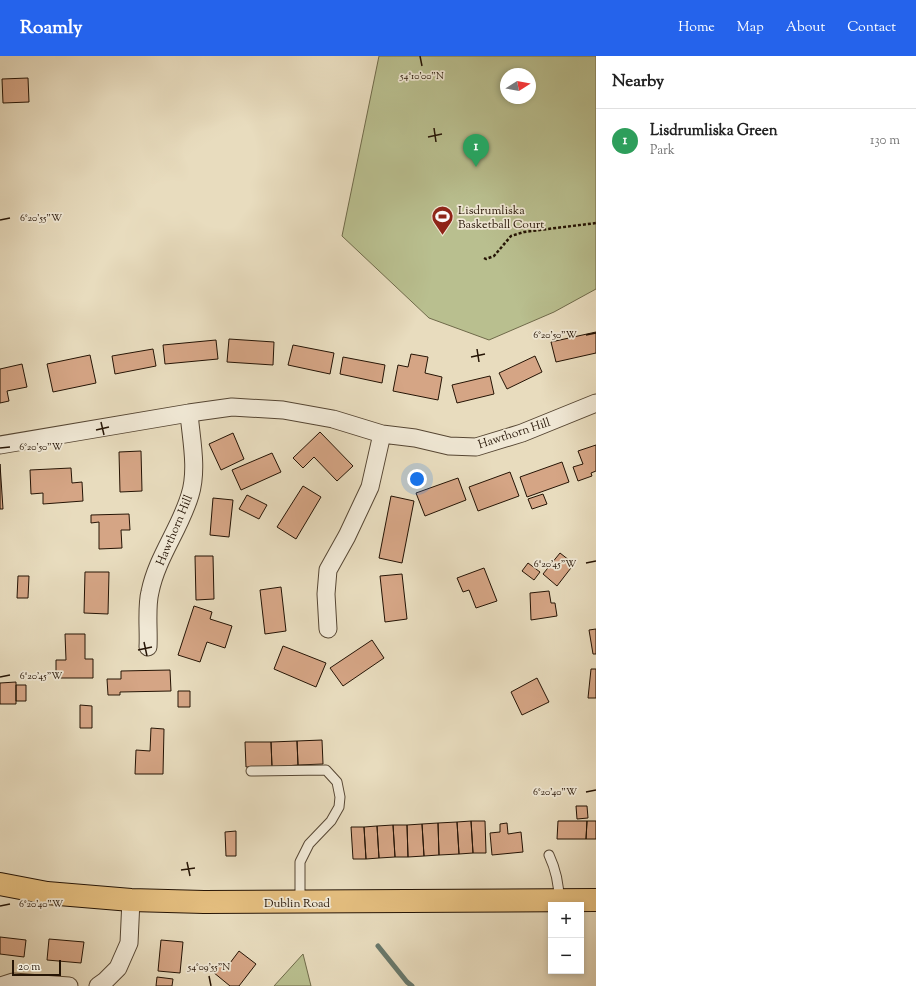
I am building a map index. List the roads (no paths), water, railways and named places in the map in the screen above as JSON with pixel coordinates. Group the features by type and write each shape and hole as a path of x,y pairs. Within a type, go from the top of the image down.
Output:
{"main road":[{"name":"Dublin Road","path":"0,884 47,893 131,900 204,902 300,903 596,900"}],"street":[{"name":"Hawthorn Hill","path":"0,445 232,407 283,410 333,419 382,434 415,438 449,446 476,447 522,432 596,403"},
{"name":"Hawthorn Hill","path":"148,647 150,592 159,565 178,528 190,494 194,465 189,413"},
{"path":"328,629 326,594 328,570 347,536 370,487 382,434"},
{"path":"98,986 118,968 129,943 131,900"},
{"path":"1,986 13,982 69,986"}],"lane":[{"path":"251,771 326,770 337,782 340,797 338,807 331,821 309,844 300,862 300,903"},
{"path":"549,855 555,868 558,881 559,900"}],"waterway":[{"path":"378,946 407,982 412,986"}],"place":[{"name":"Lisdrumliska Green","path":"476,167"},
{"name":"Lisdrumliska Basketball Court","path":"443,236"}]}
